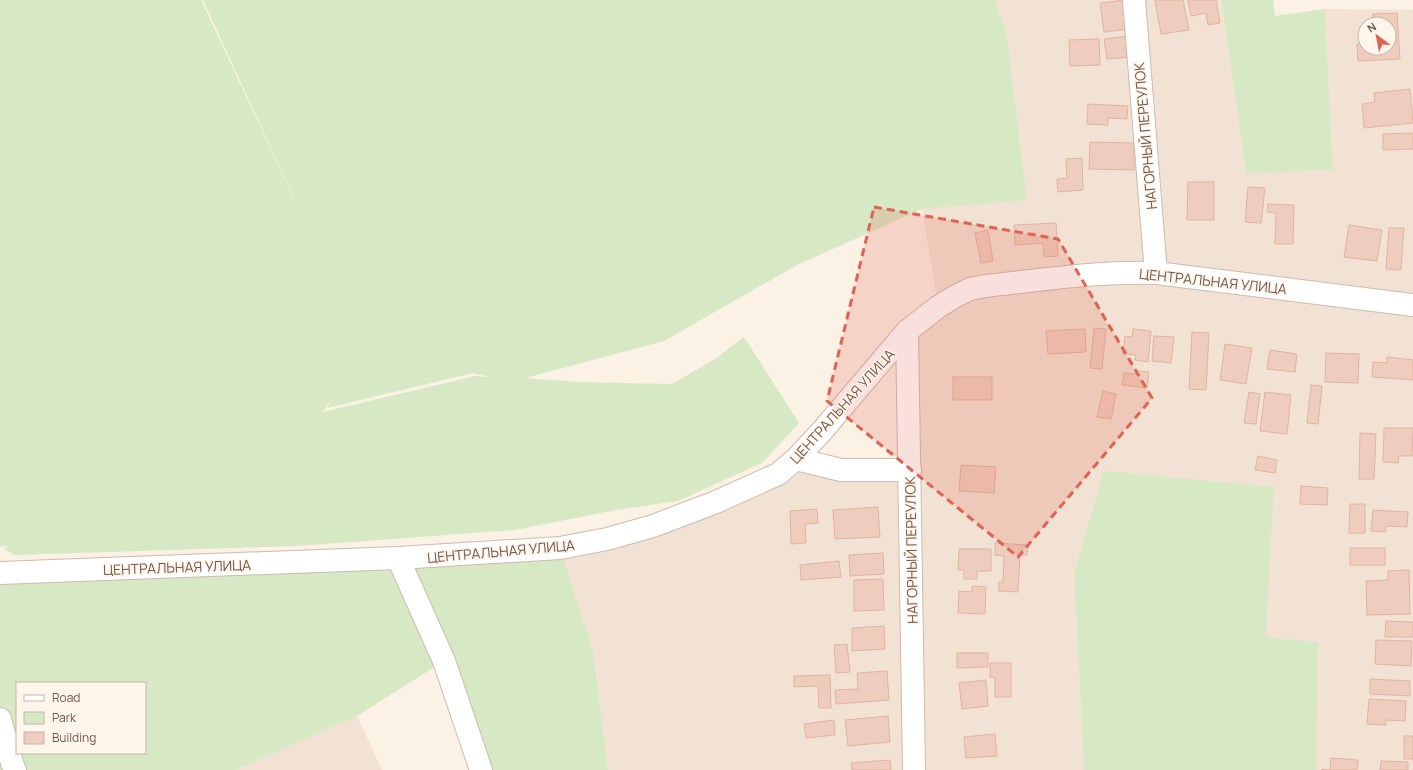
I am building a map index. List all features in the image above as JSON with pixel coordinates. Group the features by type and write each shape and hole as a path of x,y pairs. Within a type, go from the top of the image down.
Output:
{"street":[{"name":"НАГОРНЫЙ ПЕРЕУЛОК","path":"1134,0 1156,273"},
{"name":"ЦЕНТРАЛЬНАЯ УЛИЦА","path":"0,573 398,558 560,548 607,539 653,526 716,502 778,474 796,459 822,431 907,331 938,307 970,289 985,286 1095,274 1127,272 1156,273 1413,305"},
{"name":"НАГОРНЫЙ ПЕРЕУЛОК","path":"907,331 914,770"},
{"path":"796,459 841,470 910,470"},
{"path":"398,558 444,661 481,770"},
{"path":"0,719 15,770"}],"highlighted area":[{"path":"874,207 1058,239 1152,398 1018,557 827,401"}],"shaded area":[{"path":"995,0 1221,0 1246,173 1333,169 1325,9 1413,10 1413,770 1316,770 1318,642 1266,637 1274,487 1074,574 1084,770 608,770 593,651 560,548 607,539 796,459 910,470 907,331 938,306 922,209 1027,200 1007,36"},
{"path":"357,716 382,770 236,770"}],"green space":[{"path":"0,0 201,0 317,248 203,0 995,0 1007,36 1027,200 922,209 797,265 664,341 525,378 577,382 672,384 715,359 744,337 799,423 762,463 678,501 616,510 515,530 297,546 14,555 4,549 10,545 0,547","holes":["473,373 491,377 475,376 323,412 337,392 327,408"]},
{"path":"1221,0 1273,0 1275,16 1325,9 1333,170 1246,173"},
{"path":"1104,471 1274,487 1266,637 1318,642 1316,770 1084,770 1074,574"},
{"path":"560,548 593,651 608,770 481,770 444,661 357,716 236,770 0,770 0,573"}],"building":[{"path":"1125,0 1129,29 1104,32 1100,3"},
{"path":"1155,0 1183,0 1189,30 1161,34"},
{"path":"1188,0 1216,0 1220,23 1208,25 1206,13 1191,16"},
{"path":"1397,13 1400,59 1358,61 1358,56 1397,56 1397,16 1373,16 1373,14"},
{"path":"1129,36 1131,57 1107,59 1104,39"},
{"path":"1099,39 1100,65 1070,66 1069,40"},
{"path":"1410,89 1413,123 1364,128 1362,104 1375,102 1374,93"},
{"path":"1088,104 1128,106 1127,119 1108,118 1108,125 1087,124"},
{"path":"1413,133 1413,149 1383,150 1383,134"},
{"path":"1090,142 1134,143 1134,170 1089,169"},
{"path":"1082,158 1083,190 1058,192 1057,179 1067,178 1066,159"},
{"path":"1188,182 1214,182 1214,220 1187,220"},
{"path":"1248,187 1265,188 1261,223 1245,222"},
{"path":"1268,204 1294,205 1293,244 1275,244 1276,213 1267,212"},
{"path":"1056,223 1058,256 1044,257 1043,243 1015,245 1014,225"},
{"path":"1349,225 1382,230 1377,261 1344,257"},
{"path":"1389,228 1404,228 1401,270 1386,269"},
{"path":"988,230 993,261 981,263 975,233"},
{"path":"1094,328 1106,329 1102,369 1090,368"},
{"path":"1085,329 1086,352 1048,354 1046,331"},
{"path":"1133,329 1151,331 1148,362 1135,360 1136,355 1123,354 1125,336 1132,337"},
{"path":"1192,332 1209,333 1206,390 1189,389"},
{"path":"1154,336 1174,337 1171,363 1152,361"},
{"path":"1225,344 1252,348 1246,384 1220,380"},
{"path":"1270,350 1297,354 1295,372 1267,369"},
{"path":"1326,353 1359,354 1358,383 1325,382"},
{"path":"1387,357 1413,360 1413,380 1372,377 1373,362 1387,363"},
{"path":"1137,371 1149,372 1147,388 1122,385 1124,373 1136,374"},
{"path":"953,377 992,377 992,400 953,400"},
{"path":"1311,385 1322,386 1318,424 1307,423"},
{"path":"1103,391 1116,394 1111,419 1097,417"},
{"path":"1249,392 1260,394 1256,424 1244,423"},
{"path":"1265,392 1291,395 1287,434 1260,431"},
{"path":"1384,428 1413,428 1412,456 1399,456 1398,463 1383,462"},
{"path":"1360,433 1376,434 1374,479 1359,479"},
{"path":"1258,456 1277,460 1275,473 1255,470"},
{"path":"961,465 996,467 994,493 959,491"},
{"path":"1301,486 1328,488 1327,505 1300,504"},
{"path":"1350,504 1365,504 1365,533 1349,533"},
{"path":"878,507 880,537 835,539 833,510"},
{"path":"817,509 818,523 805,524 806,543 791,544 790,511"},
{"path":"1373,510 1408,512 1407,527 1386,526 1386,532 1371,531"},
{"path":"995,543 1028,545 1027,555 1020,555 1018,592 999,591 999,582 1003,582 1004,556 995,555"},
{"path":"1350,548 1385,548 1385,565 1350,565"},
{"path":"959,549 991,549 991,571 977,571 977,579 964,579 964,570 958,570"},
{"path":"883,553 884,574 850,576 849,555"},
{"path":"839,561 841,577 801,580 800,565"},
{"path":"1409,570 1410,614 1367,615 1366,581 1388,580 1388,571"},
{"path":"883,579 884,610 854,611 854,580"},
{"path":"972,586 986,587 985,614 958,613 959,591 972,592"},
{"path":"1386,621 1413,622 1413,637 1385,637"},
{"path":"884,626 885,649 852,651 852,628"},
{"path":"1376,640 1412,641 1411,666 1375,664"},
{"path":"847,644 850,672 836,673 834,645"},
{"path":"957,653 988,653 988,667 957,668"},
{"path":"990,663 1011,663 1011,697 995,697 995,678 990,677"},
{"path":"887,671 889,700 836,704 835,690 858,689 857,673"},
{"path":"830,675 831,708 819,708 818,686 794,687 794,676"},
{"path":"1370,679 1410,681 1410,696 1370,694"},
{"path":"986,680 988,706 962,709 959,683"},
{"path":"1369,699 1406,701 1405,721 1386,720 1386,725 1367,724"},
{"path":"888,716 890,742 848,746 845,720"},
{"path":"834,720 835,735 806,738 804,724"},
{"path":"995,734 997,756 966,758 964,737"},
{"path":"1404,736 1413,736 1413,759 1404,759"},
{"path":"1331,758 1358,760 1357,770 1330,770"},
{"path":"890,760 891,770 852,770 851,763"},
{"path":"1381,761 1408,762 1408,770 1380,770"}]}
